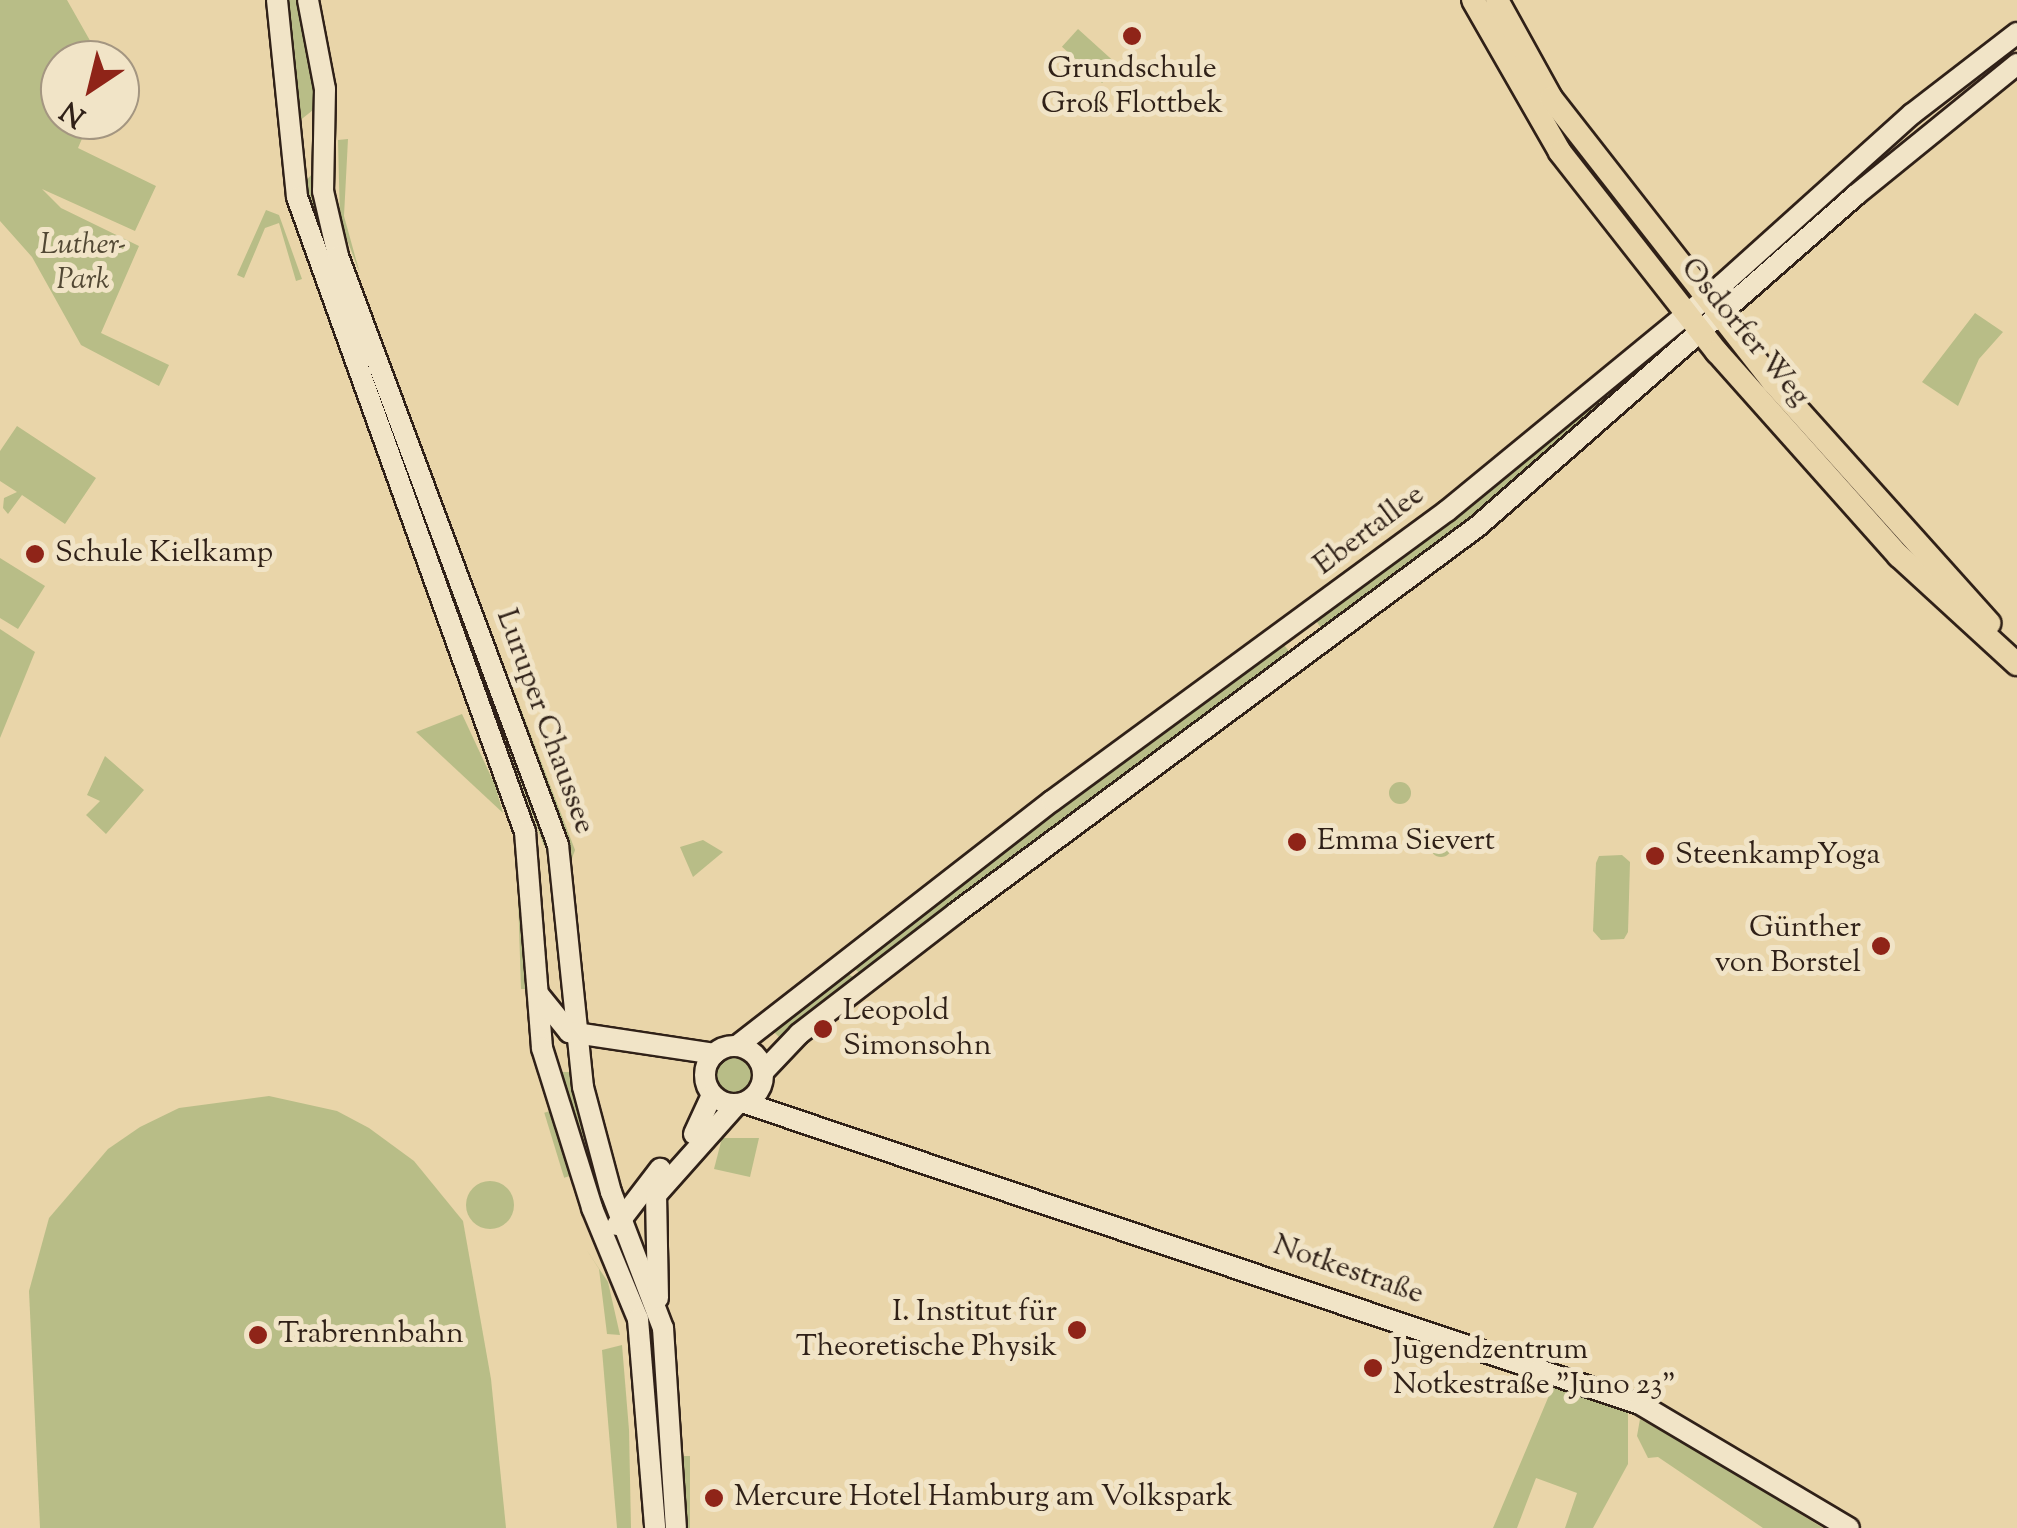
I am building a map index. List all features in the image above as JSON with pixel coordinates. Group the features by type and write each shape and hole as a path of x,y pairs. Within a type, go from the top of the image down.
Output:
{"main road":[{"name":"Luruper Chaussee","path":"277,0 289,161 326,286 520,814 542,1048 578,1168 619,1260 638,1319 650,1426 655,1528"},
{"name":"Luruper Chaussee","path":"308,0 323,65 323,190 338,256 553,825 567,900 576,1034 590,1118 620,1215 658,1305 673,1431 676,1528"},
{"name":"Osdorfer Weg","path":"1473,0 1546,133 1704,334 1887,544 2017,664"},
{"name":"Osdorfer Weg","path":"1497,0 1552,98 1723,318 1859,482 2017,654"},
{"name":"Ebertallee","path":"737,1046 1052,801 1447,511 1707,297 1912,114 2017,32"},
{"name":"Ebertallee","path":"763,1074 798,1034 970,902 1478,526 1723,318 1856,195 2017,64"},
{"path":"537,993 560,1025 576,1034 714,1054 737,1046 756,1055 763,1074 741,1104 656,1194 658,1305"},
{"path":"667,1047 708,1086 741,1104"},
{"path":"619,1260 613,1238 620,1215 696,1132 714,1054"},
{"name":"Notkestraße","path":"763,1074 804,1122"},
{"name":"Notkestraße","path":"741,1104 1640,1404 1848,1528"},
{"path":"650,1426 673,1431"}],"green space":[{"name":"Luther- Park","path":"0,0 67,0 90,40 40,40 40,140 81,140 78,148 156,186 135,231 42,189 61,208 139,246 101,333 169,365 159,386 81,345 32,257 0,221"},
{"path":"286,0 302,0 318,106 293,126"},
{"path":"1078,29 1118,65 1102,83 1062,47"},
{"path":"348,139 344,216 360,274 340,221 338,140"},
{"path":"315,171 547,845 544,846 301,186"},
{"path":"266,210 279,215 302,279 296,281 279,223 265,228 244,278 237,275"},
{"path":"1975,313 2003,332 1979,359 1958,406 1922,382"},
{"path":"1676,330 1684,340 1627,390 1326,635 1314,618 1466,508"},
{"path":"403,401 575,850 570,864 569,864"},
{"path":"17,426 96,478 65,524 22,495 8,514 3,508 4,498 17,492 0,481 0,451"},
{"path":"0,558 45,586 18,629 0,618"},
{"path":"0,629 35,652 0,738"},
{"path":"1284,645 1292,655 862,975 850,965"},
{"path":"462,714 495,785 503,813 416,732"},
{"path":"105,756 144,790 106,834 86,815 100,801 87,795"},
{"path":"1400,782 1408,785 1408,801 1400,804 1392,801 1389,793 1392,785"},
{"path":"1441,835 1449,838 1449,854 1441,857 1433,854 1430,846 1433,838"},
{"path":"703,840 723,852 693,877 680,847"},
{"path":"1622,855 1630,862 1628,932 1624,939 1601,940 1593,931 1596,863 1599,856"},
{"path":"521,895 527,989 521,989"},
{"path":"845,972 856,979 784,1042 769,1027"},
{"path":"734,1056 747,1062 753,1075 747,1088 734,1094 721,1088 715,1075 721,1062"},
{"path":"555,1072 574,1072 604,1193 595,1200"},
{"name":"Trabrennbahn","path":"269,1096 337,1111 369,1128 414,1161 463,1221 491,1379 506,1528 40,1528 29,1291 49,1218 108,1149 140,1127 179,1108"},
{"path":"550,1111 570,1176 564,1178 544,1113"},
{"path":"722,1138 759,1138 750,1177 714,1169"},
{"path":"490,1181 507,1188 514,1205 507,1222 490,1229 473,1222 466,1205 473,1188"},
{"path":"586,1249 608,1282 620,1335 607,1334 599,1269"},
{"path":"622,1345 631,1528 617,1528 602,1350"},
{"path":"1553,1386 1628,1411 1628,1464 1593,1528 1565,1528 1577,1493 1536,1478 1517,1528 1493,1528"},
{"path":"1640,1419 1823,1528 1763,1528 1658,1457 1648,1458 1637,1436"},
{"path":"684,1456 690,1456 690,1528 684,1528"}],"place":[{"name":"Grundschule Groß Flottbek","path":"1132,36"},
{"name":"Schule Kielkamp","path":"35,554"},
{"name":"Emma Sievert","path":"1297,842"},
{"name":"SteenkampYoga","path":"1655,856"},
{"name":"Günther von Borstel","path":"1881,946"},
{"name":"Leopold Simonsohn","path":"823,1029"},
{"name":"I. Institut für Theoretische Physik","path":"1077,1330"},
{"name":"Trabrennbahn","path":"258,1335"},
{"name":"Jugendzentrum Notkestraße \"Juno 23\"","path":"1373,1368"},
{"name":"Mercure Hotel Hamburg am Volkspark","path":"714,1498"}]}
